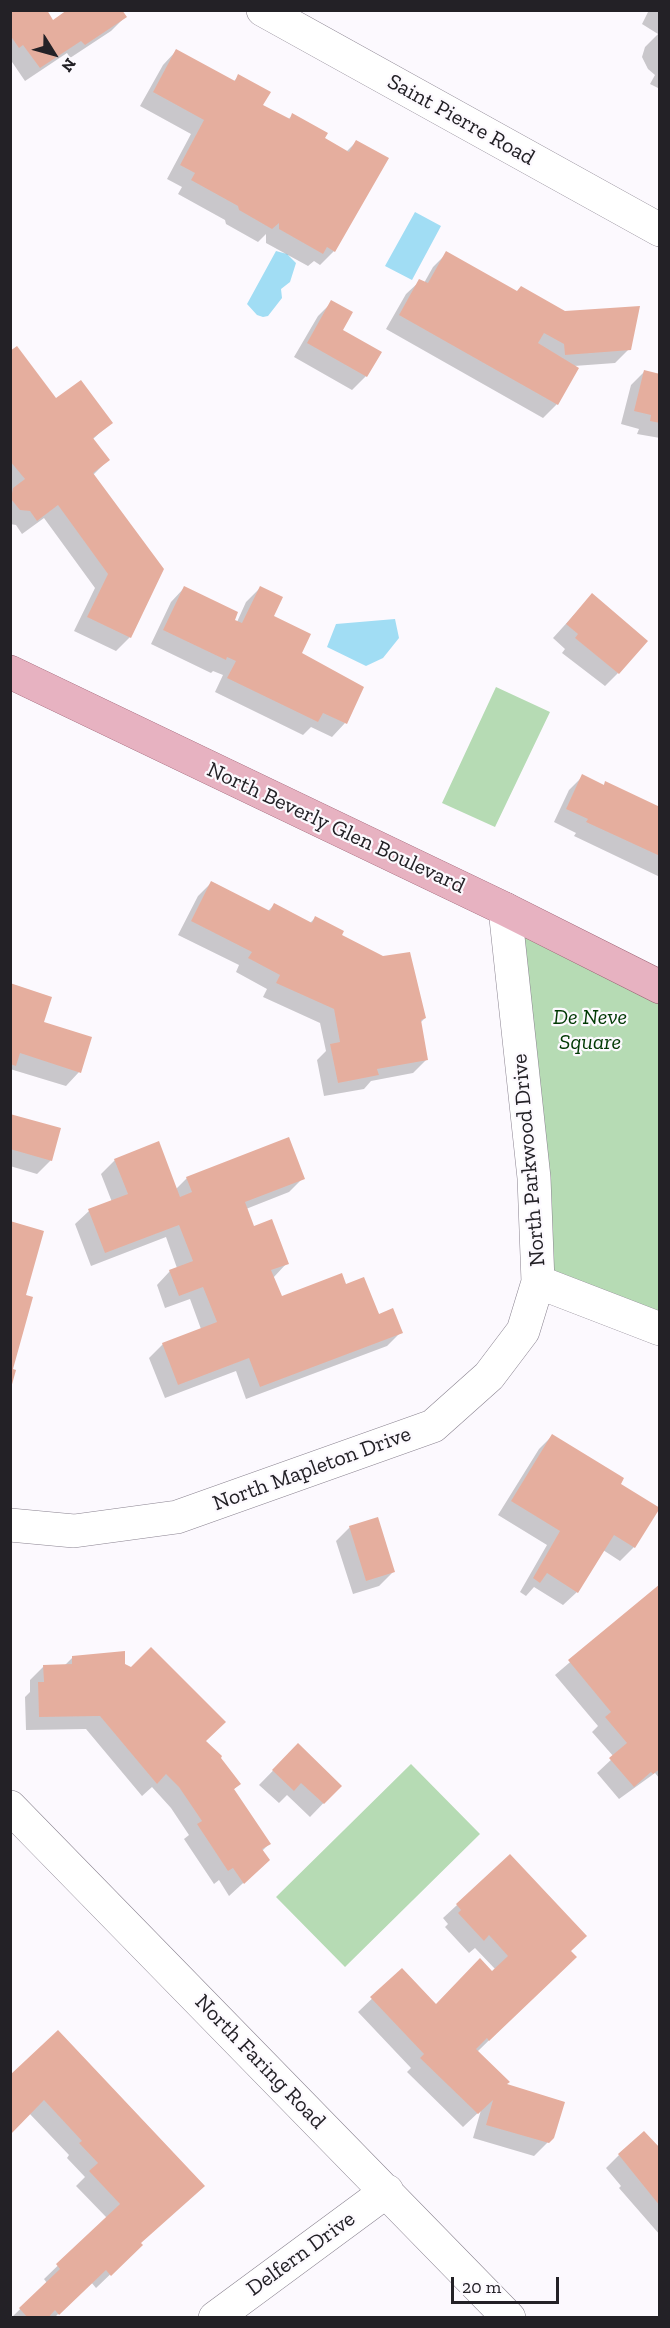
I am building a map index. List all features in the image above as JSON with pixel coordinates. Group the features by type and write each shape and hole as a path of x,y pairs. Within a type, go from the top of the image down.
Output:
{"main road":[{"name":"North Beverly Glen Boulevard","path":"10,672 505,909 660,987"}],"street":[{"name":"Saint Pierre Road","path":"263,10 660,230"},
{"name":"North Parkwood Drive","path":"505,909 534,1178 538,1282 660,1329"},
{"name":"North Mapleton Drive","path":"10,1525 74,1532 177,1517 433,1426 489,1376 523,1331 538,1282"},
{"name":"North Faring Road","path":"10,1807 509,2318"},
{"name":"Delfern Drive","path":"215,2318 387,2191"}],"green space":[{"path":"496,687 550,712 495,827 442,803"},
{"name":"De Neve Square","path":"505,909 659,987 659,1329 538,1282"},
{"path":"411,1764 480,1834 345,1967 276,1897"}],"water":[{"path":"415,212 441,226 412,280 385,266"},
{"path":"276,251 287,254 296,263 290,282 281,289 282,298 268,316 263,317 257,315 247,304"},
{"path":"395,619 399,638 383,658 366,666 327,647 336,624"}],"building":[{"path":"10,10 47,10 53,20 67,10 122,10 127,17 85,45 81,41 40,68 23,45 19,48 10,35"},
{"path":"176,49 235,81 238,74 271,92 263,105 290,119 292,113 328,133 325,138 349,152 356,140 389,158 335,252 327,247 323,254 279,229 279,223 272,229 239,210 238,206 191,180 195,173 180,165 204,120 153,92"},
{"path":"446,251 517,291 521,286 565,311 640,306 631,350 565,355 564,344 544,333 538,343 579,368 558,405 399,315 419,279 428,283"},
{"path":"331,300 353,312 343,330 382,352 367,377 307,343"},
{"path":"17,346 56,398 81,380 113,423 93,438 110,460 93,473 164,569 131,638 87,617 108,574 58,505 37,521 30,511 20,510 11,499 13,488 25,479 10,461 10,351"},
{"path":"644,370 660,374 660,423 650,421 651,415 634,411"},
{"path":"184,586 238,612 235,620 242,623 260,586 283,597 274,616 311,634 302,653 364,687 347,724 323,713 318,722 227,678 236,661 227,657 226,660 163,630"},
{"path":"592,593 648,641 619,674 575,638 578,634 566,624"},
{"path":"582,774 604,785 605,781 660,807 660,856 586,822 588,819 566,809"},
{"path":"211,881 270,911 274,903 312,923 315,916 344,931 342,935 383,956 410,952 426,1018 421,1020 428,1060 377,1069 379,1075 338,1083 330,1044 340,1042 334,1009 276,983 280,975 248,958 252,952 191,921"},
{"path":"10,983 52,997 44,1022 92,1037 81,1073 20,1053 16,1066 10,1064"},
{"path":"10,1114 61,1128 52,1161 10,1149"},
{"path":"289,1137 305,1179 245,1202 254,1226 272,1219 289,1264 271,1270 282,1296 342,1273 346,1284 364,1277 379,1314 393,1308 403,1333 260,1387 249,1358 178,1385 162,1343 217,1322 203,1287 179,1296 169,1270 193,1261 179,1225 105,1253 88,1209 128,1194 114,1159 159,1141 180,1197 192,1192 186,1177"},
{"path":"10,1221 44,1231 26,1295 33,1297 13,1369 16,1370 11,1388"},
{"path":"552,1434 624,1478 621,1484 660,1508 635,1548 614,1535 578,1593 547,1573 540,1583 533,1578 560,1531 511,1501"},
{"path":"378,1517 395,1572 366,1581 349,1526"},
{"path":"660,1584 660,1769 653,1774 651,1772 634,1787 609,1758 627,1743 605,1717 611,1712 568,1660"},
{"path":"151,1647 226,1722 206,1741 222,1756 221,1758 241,1784 234,1789 271,1844 262,1849 270,1860 244,1884 233,1868 228,1871 197,1824 202,1821 179,1787 166,1774 157,1784 100,1716 39,1717 38,1682 44,1682 43,1665 72,1664 72,1656 125,1651 125,1664 131,1667"},
{"path":"298,1743 342,1786 324,1804 301,1783 294,1791 272,1770"},
{"path":"510,1854 587,1936 571,1951 577,1957 489,2041 487,2038 476,2049 510,2082 507,2084 565,2102 554,2138 549,2143 486,2125 493,2100 478,2114 420,2058 424,2054 370,1997 402,1968 436,2004 480,1958 492,1971 508,1956 489,1935 484,1941 458,1913 461,1910 456,1904"},
{"path":"58,2030 205,2186 141,2243 143,2245 111,2276 106,2270 59,2315 55,2310 48,2318 28,2318 19,2308 60,2269 56,2264 120,2204 89,2171 98,2163 79,2143 82,2141 44,2100 10,2135 10,2075"},
{"path":"644,2131 660,2148 660,2206 618,2154"}]}
